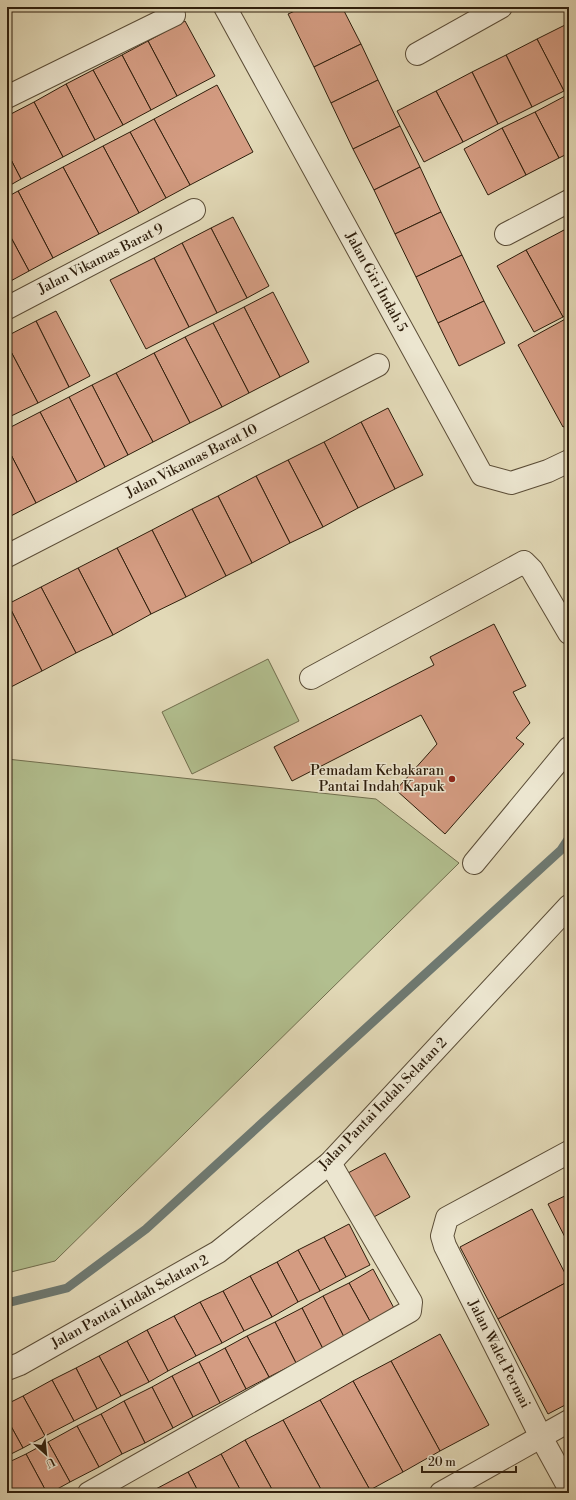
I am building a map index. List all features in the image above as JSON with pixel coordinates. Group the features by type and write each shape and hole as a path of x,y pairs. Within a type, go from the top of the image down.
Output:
{"street":[{"name":"Jalan Giri Indah 5","path":"225,7 482,476 512,483 548,472 569,461"},
{"path":"417,54 501,7"},
{"path":"7,96 174,15"},
{"path":"506,234 569,201"},
{"name":"Jalan Vikamas Barat 9","path":"7,308 194,210"},
{"name":"Jalan Vikamas Barat 10","path":"7,556 378,365"},
{"path":"312,678 524,562 532,570 569,633"},
{"path":"474,863 569,748"},
{"name":"Jalan Pantai Indah Selatan 2","path":"7,1369 20,1364 218,1252 330,1163 569,906"},
{"name":"Jalan Walet Permai","path":"569,1152 447,1218 442,1236 444,1246 541,1437 569,1488"},
{"path":"89,1493 410,1311 411,1302 330,1163"},
{"path":"441,1493 569,1421"}],"green space":[{"path":"268,659 299,721 192,774 162,712"},
{"path":"7,759 376,799 459,863 55,1261 7,1273"}],"building":[{"path":"304,7 342,7 361,44 314,67 288,14"},
{"path":"185,21 215,76 177,96 148,41"},
{"path":"569,23 569,88 564,91 537,39"},
{"path":"537,39 564,91 532,107 506,55"},
{"path":"148,41 177,96 151,110 122,55"},
{"path":"361,44 378,80 331,103 314,67"},
{"path":"122,55 151,110 123,125 93,70"},
{"path":"506,55 532,107 498,124 472,72"},
{"path":"93,70 123,125 95,140 66,84"},
{"path":"472,72 498,124 463,142 436,91"},
{"path":"378,80 400,126 353,149 331,103"},
{"path":"66,84 95,140 63,157 34,102"},
{"path":"217,85 253,152 190,185 154,119"},
{"path":"436,91 463,142 424,162 397,111"},
{"path":"567,95 569,99 569,153 559,158 535,112"},
{"path":"34,102 63,157 21,179 7,152 7,116"},
{"path":"535,112 559,158 526,175 502,128"},
{"path":"154,119 190,185 166,198 130,132"},
{"path":"400,126 420,167 374,190 353,149"},
{"path":"502,128 526,175 488,195 464,149"},
{"path":"130,132 166,198 139,213 103,146"},
{"path":"103,146 139,213 99,234 63,167"},
{"path":"7,152 21,179 7,187"},
{"path":"63,167 99,234 53,258 18,191"},
{"path":"420,167 441,212 395,234 374,190"},
{"path":"18,191 53,258 29,271 7,230 7,197"},
{"path":"441,212 462,255 416,277 395,234"},
{"path":"233,217 269,286 247,298 211,228"},
{"path":"211,228 247,298 217,313 182,243"},
{"path":"7,230 29,271 7,283"},
{"path":"564,230 569,239 569,313 563,317 526,250"},
{"path":"182,243 217,313 189,327 154,258"},
{"path":"526,250 563,317 534,332 497,266"},
{"path":"462,255 484,301 438,323 416,277"},
{"path":"154,258 189,327 146,349 110,280"},
{"path":"273,292 309,362 280,377 244,307"},
{"path":"484,301 505,343 459,366 438,323"},
{"path":"244,307 280,377 249,393 213,323"},
{"path":"56,311 90,376 69,387 36,321"},
{"path":"569,317 569,424 563,427 518,345"},
{"path":"36,321 69,387 38,403 7,344 7,336"},
{"path":"213,323 249,393 222,407 185,337"},
{"path":"185,337 222,407 190,423 154,353"},
{"path":"7,344 38,403 7,418"},
{"path":"154,353 190,423 153,442 116,373"},
{"path":"116,373 153,442 128,455 92,385"},
{"path":"92,385 128,455 105,467 69,397"},
{"path":"69,397 105,467 77,482 40,412"},
{"path":"388,408 423,475 395,489 361,422"},
{"path":"40,412 77,482 36,503 7,447 7,429"},
{"path":"361,422 395,489 358,508 324,442"},
{"path":"324,442 358,508 323,527 288,460"},
{"path":"7,447 36,503 7,518"},
{"path":"288,460 323,527 290,543 256,476"},
{"path":"256,476 290,543 252,563 218,496"},
{"path":"218,496 252,563 226,576 192,509"},
{"path":"192,509 226,576 186,597 152,530"},
{"path":"152,530 186,597 151,614 117,548"},
{"path":"117,548 151,614 113,635 78,568"},
{"path":"78,568 113,635 76,653 41,587"},
{"path":"41,587 76,653 42,671 8,604"},
{"path":"8,604 42,671 7,689 7,605"},
{"path":"494,624 526,686 513,692 530,723 516,738 524,744 445,834 396,790 437,744 421,715 292,781 274,747 434,665 430,657"},
{"path":"385,1153 410,1197 372,1218 348,1173"},
{"path":"569,1194 569,1245 548,1204"},
{"path":"532,1209 569,1281 498,1319 460,1247"},
{"path":"349,1224 370,1265 346,1277 324,1237"},
{"path":"324,1237 346,1277 320,1291 298,1250"},
{"path":"298,1250 320,1291 298,1302 277,1262"},
{"path":"277,1262 298,1302 272,1317 250,1276"},
{"path":"373,1269 395,1310 371,1323 349,1283"},
{"path":"250,1276 272,1317 244,1331 223,1291"},
{"path":"569,1281 569,1403 548,1414 498,1319"},
{"path":"349,1283 371,1323 344,1337 323,1296"},
{"path":"223,1291 244,1331 222,1343 200,1302"},
{"path":"323,1296 344,1337 323,1349 302,1308"},
{"path":"200,1302 222,1343 196,1356 174,1316"},
{"path":"302,1308 323,1349 296,1363 275,1322"},
{"path":"174,1316 196,1356 168,1371 147,1330"},
{"path":"275,1322 296,1363 269,1377 247,1336"},
{"path":"147,1330 168,1371 149,1382 127,1341"},
{"path":"440,1334 489,1425 440,1451 391,1361"},
{"path":"247,1336 269,1377 246,1389 225,1348"},
{"path":"127,1341 149,1382 121,1396 99,1356"},
{"path":"225,1348 246,1389 220,1403 199,1362"},
{"path":"99,1356 121,1396 97,1409 76,1368"},
{"path":"391,1361 440,1451 403,1472 353,1381"},
{"path":"199,1362 220,1403 193,1417 172,1376"},
{"path":"76,1368 97,1409 74,1421 52,1380"},
{"path":"172,1376 193,1417 173,1428 152,1387"},
{"path":"52,1380 74,1421 45,1436 23,1396"},
{"path":"353,1381 403,1472 370,1490 320,1400"},
{"path":"152,1387 173,1428 145,1443 124,1401"},
{"path":"23,1396 45,1436 23,1448 7,1419 7,1404"},
{"path":"320,1400 370,1490 365,1493 323,1493 283,1420"},
{"path":"124,1401 145,1443 122,1454 101,1414"},
{"path":"101,1414 122,1454 99,1467 77,1426"},
{"path":"7,1419 23,1448 7,1456"},
{"path":"283,1420 323,1493 274,1493 245,1440"},
{"path":"77,1426 99,1467 70,1482 48,1442"},
{"path":"245,1440 274,1493 242,1493 221,1454"},
{"path":"48,1442 70,1482 50,1493 47,1493 26,1454"},
{"path":"26,1454 47,1493 12,1493 7,1484 7,1463"},
{"path":"221,1454 242,1493 199,1493 188,1472"},
{"path":"188,1472 199,1493 156,1493 154,1490"}],"waterway":[{"path":"7,1303 67,1288 146,1229 561,850 569,838"}],"place":[{"name":"Pemadam Kebakaran Pantai Indah Kapuk","path":"452,779"}]}
